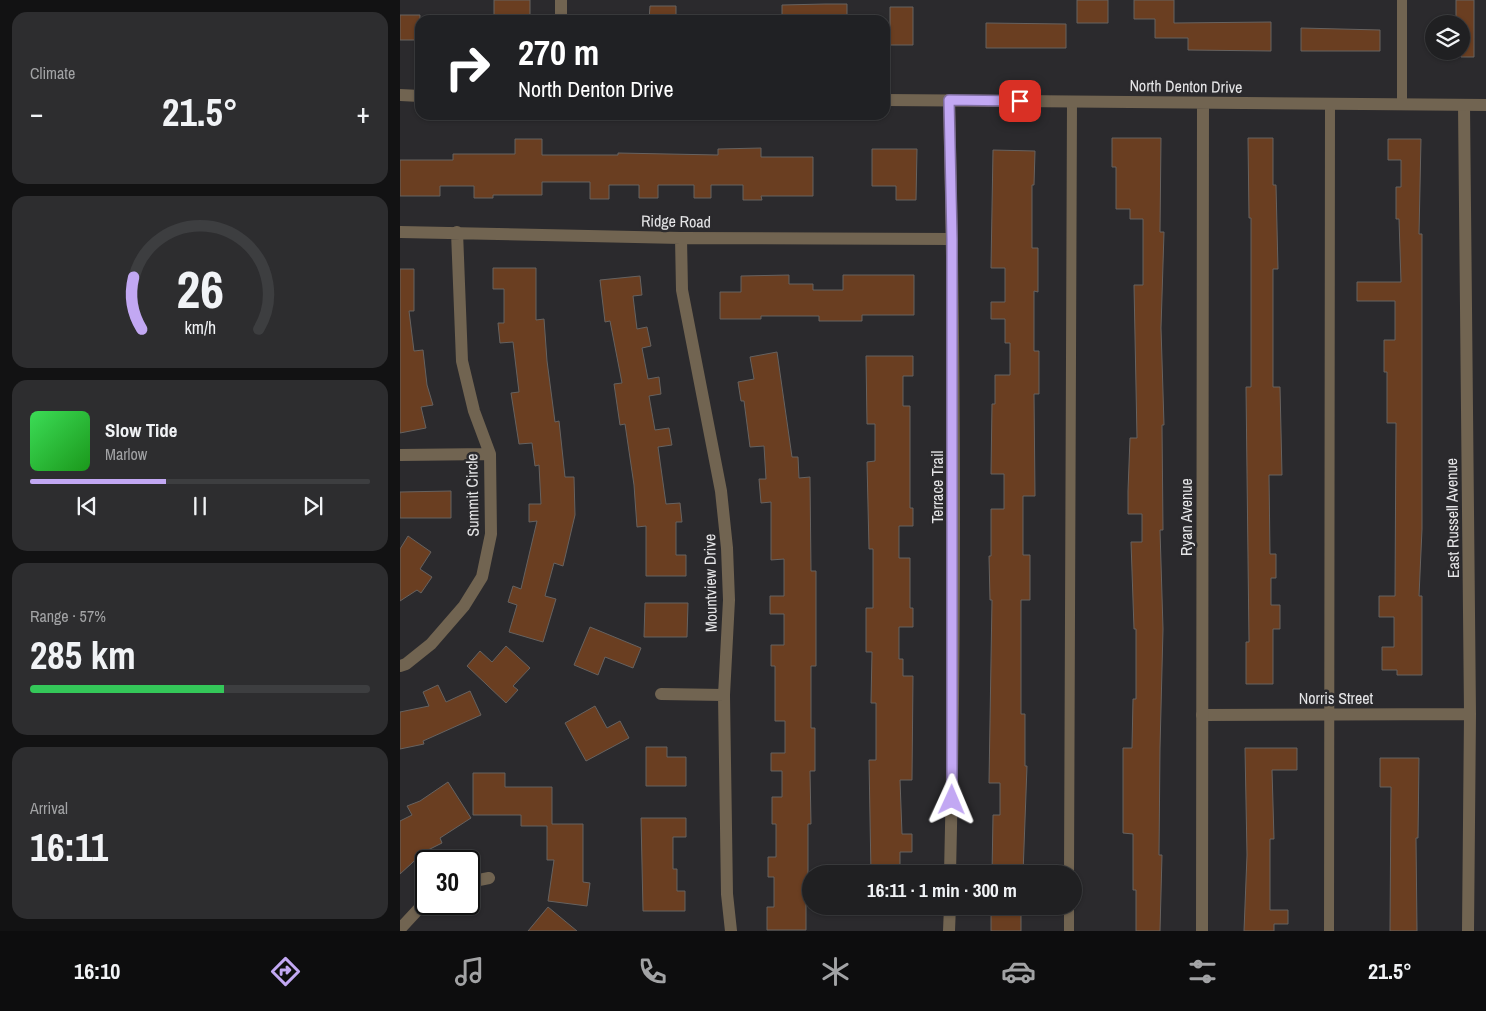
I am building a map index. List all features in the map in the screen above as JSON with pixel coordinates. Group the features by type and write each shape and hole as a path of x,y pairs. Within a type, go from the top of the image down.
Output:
{"street":[{"path":"561,0 561,15"},
{"path":"400,95 415,96"},
{"name":"North Denton Drive","path":"890,100 1486,105"},
{"name":"Terrace Trail","path":"949,100 952,239 954,726 950,865"},
{"name":"Ryan Avenue","path":"1202,931 1203,102"},
{"name":"East Russell Avenue","path":"1464,105 1470,714 1468,931"},
{"name":"Ridge Road","path":"400,232 681,238 952,239"},
{"name":"Summit Circle","path":"400,666 406,664 431,644 464,606 482,577 491,534 490,454 474,411 462,361 457,232"},
{"name":"Mountview Drive","path":"681,238 682,290 723,510 730,600 724,695 727,894 731,931"},
{"path":"400,455 490,454"},
{"path":"661,694 724,695"},
{"name":"Norris Street","path":"1202,715 1470,714"},
{"path":"480,880 489,878"},
{"path":"400,929 415,911"},
{"path":"949,931 950,915"}],"lane":[{"path":"1402,0 1402,104"},
{"path":"1069,865 1072,101"},
{"path":"1329,931 1330,104"},
{"path":"1069,915 1069,931"}],"building":[{"path":"494,0 530,0 530,15 494,15"},
{"path":"1077,0 1108,0 1108,23 1077,23"},
{"path":"1134,0 1174,0 1174,23 1271,22 1271,51 1188,50 1188,38 1155,38 1155,19 1134,19"},
{"path":"1456,0 1474,0 1474,57 1470,57 1470,15 1456,15"},
{"path":"847,4 847,15 782,15 782,5"},
{"path":"650,6 676,6 676,15 649,15"},
{"path":"890,7 913,7 913,45 890,45"},
{"path":"400,15 415,15 415,40 400,40"},
{"path":"986,23 1066,24 1066,48 986,48"},
{"path":"1301,28 1380,30 1380,51 1301,51"},
{"path":"1112,138 1161,138 1160,232 1164,232 1161,328 1164,425 1162,425 1163,530 1160,530 1163,629 1160,748 1159,855 1162,855 1160,931 1136,931 1136,890 1133,890 1133,834 1123,833 1123,748 1132,748 1133,699 1136,699 1136,629 1134,629 1131,542 1142,542 1142,514 1128,514 1128,491 1130,438 1137,438 1134,285 1143,285 1143,219 1130,219 1130,209 1116,209 1116,167 1112,167"},
{"path":"1248,138 1273,138 1273,185 1276,185 1278,269 1273,269 1273,387 1280,387 1282,475 1269,475 1270,554 1276,554 1276,578 1271,578 1271,605 1280,605 1280,629 1273,629 1273,684 1246,684 1246,642 1249,642 1246,387 1251,387 1251,218 1249,218"},
{"path":"515,139 542,139 542,155 618,155 618,153 718,155 718,149 761,148 761,157 813,157 813,196 761,196 762,200 743,200 743,185 711,185 711,198 694,198 694,185 658,185 658,198 639,198 639,185 609,185 609,199 590,199 590,182 542,182 542,195 493,195 493,198 474,198 474,186 440,186 440,196 400,196 400,160 453,160 453,154 515,154"},
{"path":"1388,139 1421,139 1419,234 1422,234 1422,529 1419,596 1422,596 1422,675 1397,675 1397,670 1382,670 1382,647 1394,647 1394,617 1379,617 1379,596 1395,596 1396,423 1387,423 1387,372 1384,372 1384,340 1395,340 1395,301 1357,301 1357,282 1401,282 1399,219 1396,219 1396,187 1401,187 1401,160 1388,160"},
{"path":"872,149 917,149 916,200 896,200 896,186 872,186"},
{"path":"993,150 1035,151 1034,185 1032,185 1032,248 1038,248 1038,292 1034,291 1034,351 1039,351 1039,394 1034,394 1035,496 1023,496 1023,555 1030,555 1030,600 1021,600 1021,714 1025,714 1025,766 1027,766 1023,865 992,865 993,815 1000,815 1000,783 989,783 992,600 990,600 989,556 991,556 991,509 1004,509 1004,474 991,474 992,404 995,404 995,375 1010,375 1010,343 1005,343 1005,319 991,319 991,302 1005,302 1005,268 991,268"},
{"path":"493,268 536,268 536,320 544,319 555,422 559,421 565,477 574,477 575,515 563,566 554,563 545,596 556,599 543,642 509,632 517,605 508,602 513,586 521,589 537,521 529,522 529,504 541,504 539,465 535,466 532,443 519,444 511,393 519,392 513,342 500,343 498,323 504,323 504,289 493,289"},
{"path":"400,269 414,269 414,311 409,311 414,351 423,350 427,385 433,405 421,407 426,428 400,433"},
{"path":"789,275 789,284 813,284 813,290 843,290 843,275 914,275 914,315 862,315 862,321 819,321 819,316 761,316 761,319 720,319 720,292 741,292 741,276"},
{"path":"640,276 642,295 633,296 637,329 647,327 651,346 642,348 648,379 659,377 661,394 649,396 655,430 669,428 672,445 658,447 666,504 680,503 682,522 676,522 676,555 686,555 686,576 646,576 646,526 637,527 634,485 625,424 620,425 614,384 622,383 610,321 605,322 600,280"},
{"path":"777,352 792,457 798,457 799,478 810,477 811,571 816,571 816,666 811,666 811,728 815,728 815,771 810,771 811,824 808,824 808,865 802,865 802,915 806,915 806,930 767,930 767,907 774,907 774,877 768,877 768,857 776,857 776,824 772,824 772,797 782,797 782,771 771,771 771,753 785,753 785,721 775,721 775,666 771,666 771,645 784,645 784,614 770,614 770,596 784,596 784,559 771,560 771,502 761,503 759,479 766,479 764,446 750,447 744,401 741,401 738,382 754,379 750,357"},
{"path":"866,356 913,356 913,376 903,376 903,406 910,406 910,508 913,508 913,526 899,526 899,558 910,558 910,608 913,608 913,627 899,627 899,659 903,659 903,676 913,676 912,780 900,780 902,834 912,834 912,852 900,852 900,865 871,865 869,760 876,760 876,703 871,703 872,652 866,652 866,608 873,608 873,549 869,549 867,462 875,461 875,424 867,424"},
{"path":"451,491 451,518 400,518 400,492"},
{"path":"408,536 431,552 420,569 432,577 421,593 417,590 400,601 400,549"},
{"path":"645,603 688,603 687,637 644,637"},
{"path":"590,627 641,648 633,668 605,657 598,675 574,665"},
{"path":"506,646 530,668 513,686 518,690 506,703 467,666 480,651 492,662"},
{"path":"438,685 446,702 470,691 481,715 423,741 424,744 400,749 400,712 429,706 423,692"},
{"path":"595,706 607,728 620,721 629,738 586,761 565,723"},
{"path":"646,747 667,747 667,757 686,757 686,786 646,786"},
{"path":"1245,748 1297,748 1297,770 1272,770 1274,839 1270,839 1270,910 1288,910 1288,924 1274,924 1274,931 1244,931 1247,855"},
{"path":"1380,758 1419,758 1418,838 1416,838 1417,931 1390,931 1391,787 1380,787"},
{"path":"473,773 505,773 505,787 552,787 552,824 583,824 583,882 590,883 587,906 548,901 554,860 547,860 547,826 521,826 521,815 473,815"},
{"path":"448,782 471,818 440,838 442,843 428,850 415,850 415,860 400,874 400,821 412,815 407,806 420,801"},
{"path":"641,818 686,818 686,837 673,837 673,869 677,869 677,891 685,891 685,911 643,911"},
{"path":"548,907 577,931 528,931"},
{"path":"991,915 1021,915 1021,931 991,931"}],"route":[{"path":"952,800 954,726 952,239 949,100 1020,101"}]}
